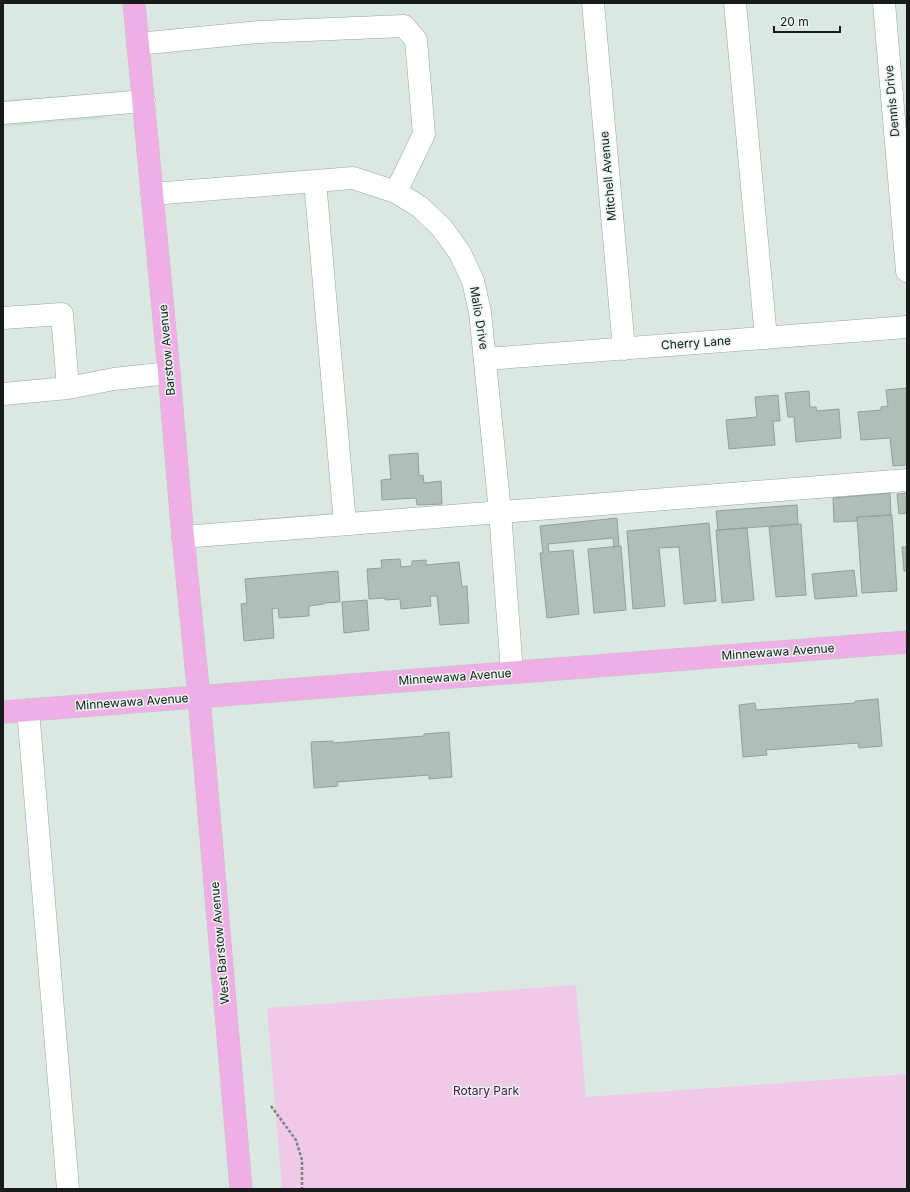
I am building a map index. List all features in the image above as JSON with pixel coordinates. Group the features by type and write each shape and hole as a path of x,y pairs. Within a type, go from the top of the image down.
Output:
{"main road":[{"name":"Barstow Avenue","path":"134,3 199,697"},
{"name":"Minnewawa Avenue","path":"3,712 907,642"},
{"name":"West Barstow Avenue","path":"199,697 241,1189"}],"street":[{"name":"Mitchell Avenue","path":"593,3 624,349"},
{"path":"735,3 766,338"},
{"name":"Dennis Drive","path":"884,3 907,271"},
{"path":"138,44 259,32 404,26 416,40 424,134 396,192"},
{"path":"3,113 144,102"},
{"name":"Malio Drive","path":"152,194 353,178 396,192 420,207 442,228 460,253 473,281 480,312 486,359 500,512 512,672"},
{"path":"315,181 345,524"},
{"path":"3,318 62,314 68,388"},
{"name":"Cherry Lane","path":"486,359 907,327"},
{"path":"3,394 68,388 114,379 169,373"},
{"path":"183,537 907,480"},
{"path":"28,710 68,1189"}],"path":[{"path":"271,1106 296,1140 302,1160 302,1189"}],"shaded area":[{"path":"103,93 105,118 3,127 3,100"}],"green space":[{"name":"Rotary Park","path":"576,985 586,1097 907,1074 907,1189 282,1189 267,1008"}],"building":[{"path":"907,388 907,465 893,466 890,438 861,440 858,412 881,410 881,407 888,406 886,390"},
{"path":"809,391 810,407 816,407 817,411 839,409 841,438 796,442 794,417 788,417 785,393"},
{"path":"778,395 780,421 773,421 775,445 729,449 726,420 757,417 755,397"},
{"path":"418,453 419,476 423,475 424,483 441,481 442,504 417,505 416,498 382,500 381,480 391,479 389,455"},
{"path":"890,493 891,515 857,517 857,521 834,522 833,498"},
{"path":"907,493 907,513 899,514 897,494"},
{"path":"797,505 798,524 718,530 716,511"},
{"path":"892,515 897,591 862,593 857,517"},
{"path":"617,518 619,546 614,547 613,538 548,544 549,552 573,550 579,614 547,618 540,553 543,553 540,526"},
{"path":"709,523 716,601 684,604 679,547 659,548 665,606 633,609 627,531"},
{"path":"801,524 806,595 776,597 769,527"},
{"path":"747,528 754,600 722,603 716,530"},
{"path":"621,546 626,610 594,613 588,549"},
{"path":"902,547 907,547 907,571 904,571"},
{"path":"400,559 401,567 412,566 412,561 426,560 426,565 459,562 462,587 467,586 469,623 440,625 437,596 430,596 431,606 401,609 400,599 369,599 367,569 382,568 381,560"},
{"path":"854,570 857,596 815,599 812,574"},
{"path":"338,571 340,602 309,606 309,616 279,618 278,608 272,609 274,638 244,641 241,604 247,603 245,579"},
{"path":"367,600 369,630 344,633 342,602"},
{"path":"878,699 882,746 859,748 858,743 766,750 767,755 743,757 739,705 755,703 756,710 855,703 855,701"},
{"path":"449,732 452,777 429,779 429,775 337,782 338,786 314,788 311,742 333,741 333,743 424,736 424,734"}]}
